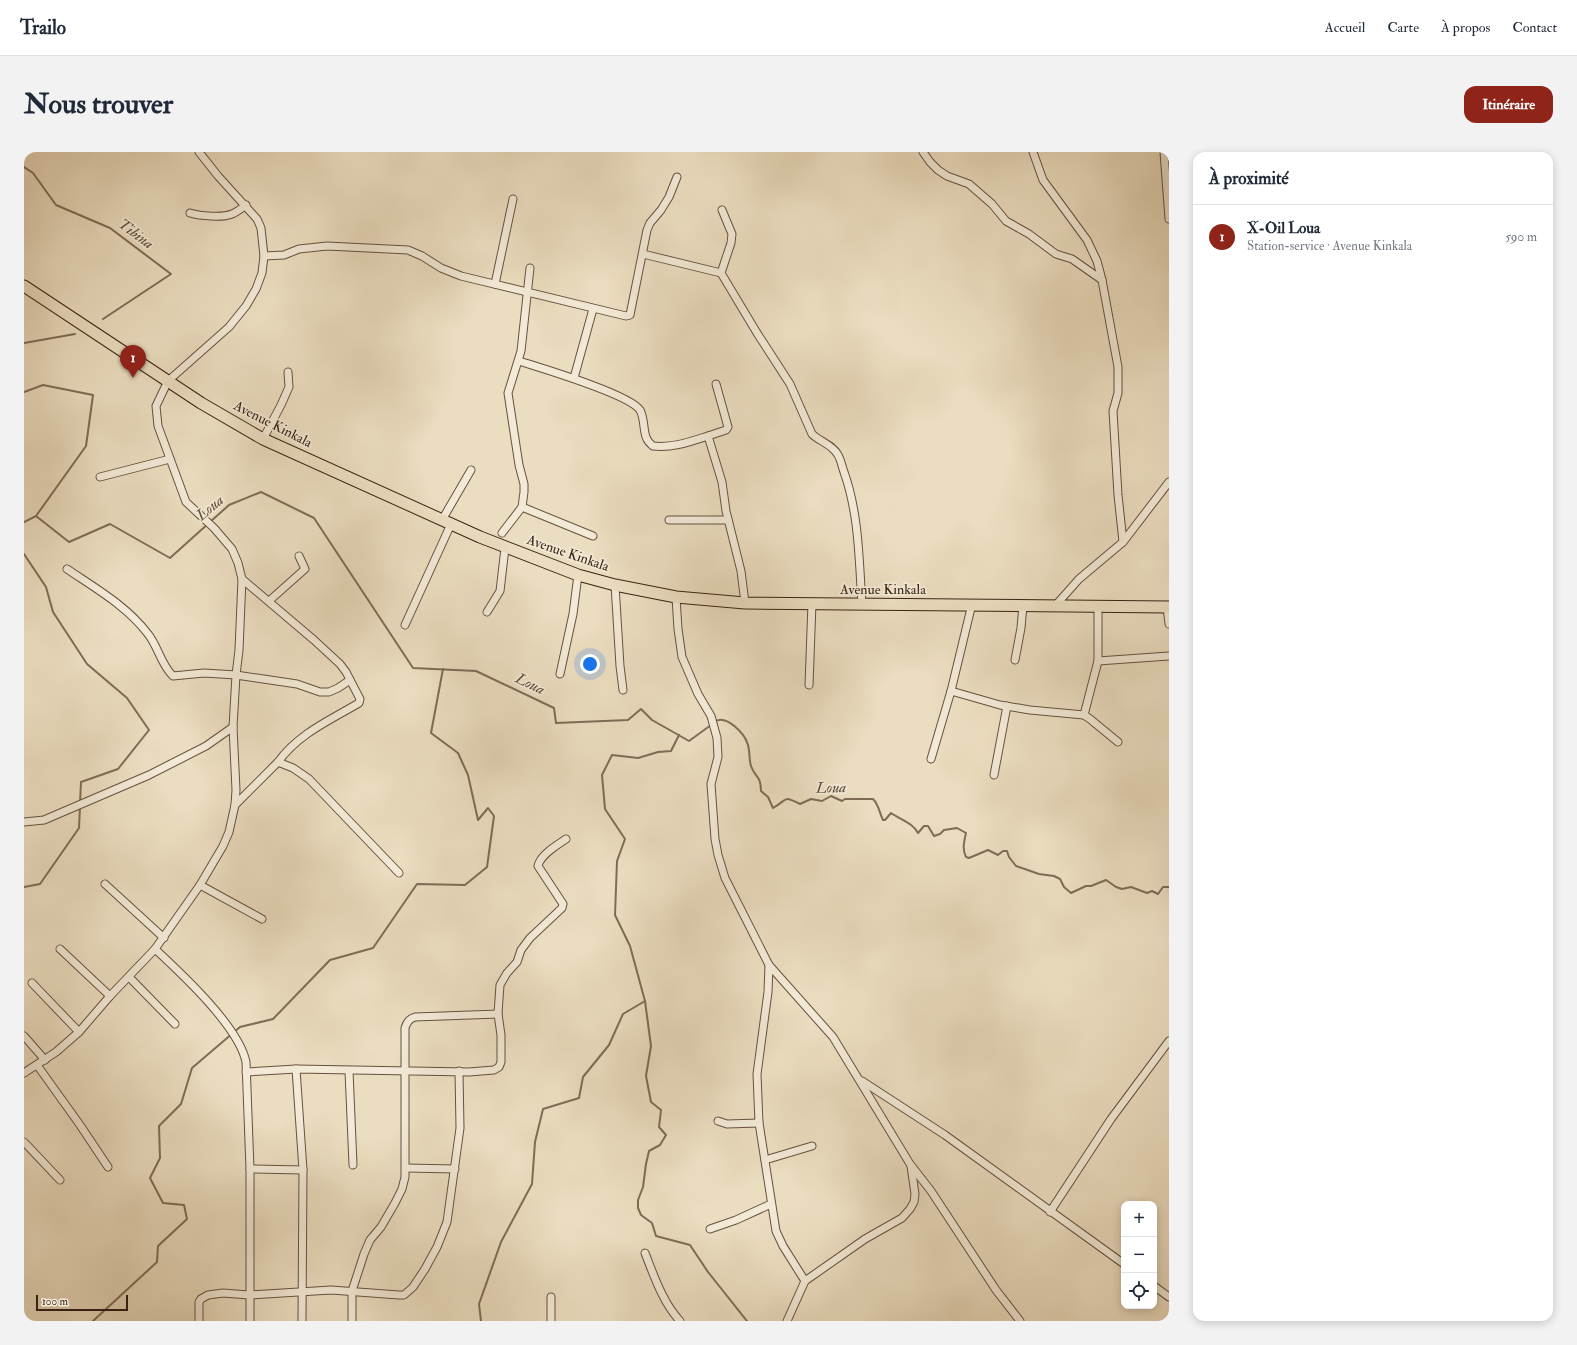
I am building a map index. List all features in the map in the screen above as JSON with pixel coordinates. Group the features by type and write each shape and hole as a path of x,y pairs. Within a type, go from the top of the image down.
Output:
{"main road":[{"name":"Avenue Kinkala","path":"24,286 201,403 263,439 505,548 578,575 615,585 676,597 745,603 1055,606 1098,605 1168,607"}],"street":[{"path":"24,1073 45,1060 79,1032 164,938 200,885 223,846 229,832 235,805 236,790 233,727 239,650 242,579 232,549 214,528 186,502 158,426 156,406 168,381 229,327 246,306 262,273 264,256 261,228 258,219 218,176 199,152"},
{"path":"923,152 938,170 947,176 969,184 992,204 1006,220 1030,234 1056,254 1072,259 1102,280"},
{"path":"1033,152 1043,180 1087,240 1097,261 1102,280 1118,367 1118,393 1113,411 1118,494 1123,542"},
{"path":"1164,152 1169,220"},
{"path":"264,256 284,255 299,249 327,246 408,250 422,256 441,268 460,276 623,316 630,315 642,254 650,223 661,210 669,197 677,177"},
{"path":"495,284 513,199"},
{"path":"190,213 200,215 227,215 233,214 246,205"},
{"path":"721,273 731,243 732,234 722,210"},
{"path":"642,254 721,273 790,384 812,434 818,440 830,446 838,454 847,480 856,518 862,604"},
{"path":"502,533 522,507 524,484 519,465 508,393 519,361 524,332 530,268"},
{"path":"574,378 593,308"},
{"path":"519,361 574,378 631,402 639,409 644,422 646,438 653,446 666,447 692,442 726,430 728,427 716,384"},
{"path":"263,439 289,387 288,372"},
{"path":"708,436 722,482 728,520 741,571 745,603"},
{"path":"100,477 170,459"},
{"path":"405,625 446,522 471,470"},
{"path":"1055,606 1079,579 1123,542 1169,482"},
{"path":"522,507 593,536"},
{"path":"669,520 728,520"},
{"path":"487,612 500,591 505,548"},
{"path":"269,601 304,569 299,556"},
{"path":"67,569 113,600 134,618 149,634 167,668 173,676 204,673 236,675 297,684 320,692 329,692 350,680"},
{"path":"560,674 573,614 578,575"},
{"path":"235,805 300,738 359,703 360,699 340,664 242,579"},
{"path":"615,585 623,690"},
{"path":"676,597 682,657 698,694 711,716 717,738 718,757 711,784 718,855 724,878 769,965 833,1037 910,1164 931,1191 996,1290 1020,1321"},
{"path":"809,685 812,603"},
{"path":"931,759 951,691 972,604"},
{"path":"1015,660 1021,628 1023,605"},
{"path":"1084,715 1098,661 1098,605"},
{"path":"1168,607 1169,624"},
{"path":"1098,661 1169,656"},
{"path":"951,691 971,698 1007,706 1030,710 1084,715 1118,742"},
{"path":"994,775 1007,706"},
{"path":"24,822 44,820 149,775 206,746 233,727"},
{"path":"278,762 293,768 309,779 399,873"},
{"path":"246,1072 296,1069 479,1072 494,1070 499,1067 501,1062 501,1035 498,1014 500,985 503,978 517,962 521,950 530,938 562,908 563,904 538,864 552,849 566,839"},
{"path":"105,884 164,938"},
{"path":"200,885 262,919"},
{"path":"60,948 110,996"},
{"path":"155,949 185,977 218,1013 244,1054 250,1169 250,1321"},
{"path":"769,965 768,992 757,1074 759,1123 776,1231 783,1246 805,1281"},
{"path":"129,977 175,1024"},
{"path":"32,983 79,1032"},
{"path":"352,1321 352,1291 366,1247 381,1227 402,1189 406,1168 405,1028 408,1020 415,1017 498,1014"},
{"path":"24,1036 45,1060"},
{"path":"1050,1212 1111,1120 1169,1041"},
{"path":"36,1065 80,1124 108,1167"},
{"path":"296,1069 303,1170 302,1321"},
{"path":"349,1071 353,1165"},
{"path":"199,1321 199,1302 204,1296 223,1293 249,1295 331,1290 399,1295 404,1294 414,1287 437,1247 447,1222 460,1128 459,1071"},
{"path":"861,1081 945,1135 1121,1262"},
{"path":"718,1121 727,1124 759,1123"},
{"path":"24,1142 60,1180"},
{"path":"765,1160 812,1146"},
{"path":"786,1321 805,1281 865,1239 902,1218 914,1202 915,1194 910,1164"},
{"path":"406,1168 455,1169"},
{"path":"250,1169 303,1170"},
{"path":"710,1229 736,1220 771,1204"},
{"path":"645,1253 672,1312 680,1321"},
{"path":"1157,1288 1169,1298"},
{"path":"551,1297 551,1321"}],"waterway":[{"name":"Tibina","path":"24,167 33,173 56,205 110,228 171,274 103,319"},
{"name":"Loua","path":"24,343 75,334"},
{"name":"Loua","path":"24,392 43,385 93,395 86,446 36,516 69,542 110,524 170,558 229,505 261,492 314,518 413,668 476,671 554,708 556,723 628,720 641,709 652,720 689,741 711,725"},
{"path":"24,522 36,516"},
{"path":"24,554 46,587 53,612 87,664 127,698 149,730 118,769 81,782 80,803"},
{"path":"93,1321 157,1262 158,1246 187,1219 184,1205 163,1203 150,1178 160,1158 159,1126 181,1104 192,1068 240,1027 273,1019 330,960 373,948 417,884 465,885 487,867 494,816 488,808 478,820 468,775 458,753 431,733 443,669"},
{"name":"Loua","path":"714,722 719,720 729,722 746,740 751,766 759,779 761,791 768,797 773,808 786,799 800,804 811,799 822,801 831,796 842,801 845,799 873,799 878,806 883,820 885,820 891,813 910,824 918,833 924,826 928,826 934,836 940,834 944,830 957,828 966,833 964,842 966,857 969,858 988,850 998,855 1003,851 1007,851 1009,857 1016,866 1039,874 1054,876 1060,879 1064,887 1071,893 1086,886 1091,886 1106,880 1122,889 1131,887 1147,893 1152,891 1158,894 1163,887 1169,887"},
{"path":"481,1321 479,1304 501,1242 532,1184 535,1142 543,1109 579,1098 583,1077 609,1045 623,1014 645,1001 630,946 615,915 617,861 625,839 605,809 602,775 612,755 638,758 658,752 671,751 679,735"},
{"path":"24,887 40,884 79,828 80,807"},
{"path":"645,1001 651,1046 646,1076 651,1102 661,1110 659,1127 666,1135 660,1145 649,1151 643,1187 638,1200 638,1208 641,1215 652,1223 656,1236 690,1245 708,1272 747,1321"}],"place":[{"name":"X-Oil Loua","path":"133,378"}]}
